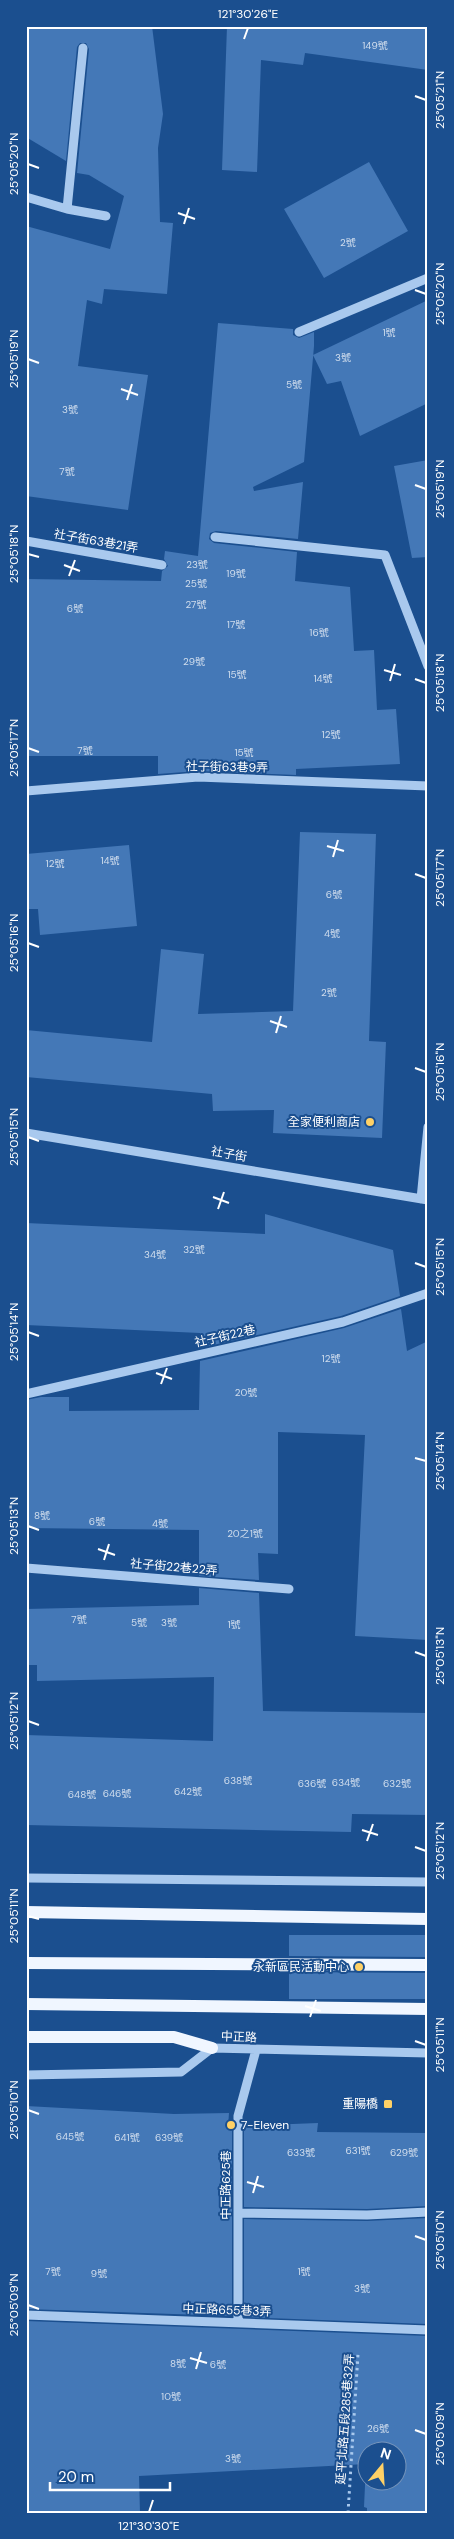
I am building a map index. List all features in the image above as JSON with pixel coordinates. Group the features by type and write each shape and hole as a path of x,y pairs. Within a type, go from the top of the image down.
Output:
{"main road":[{"path":"26,1912 428,1919"},
{"path":"26,1963 428,1965"},
{"path":"26,2004 428,2008"},
{"path":"26,2037 174,2038 212,2048"}],"street":[{"path":"67,209 83,48"},
{"path":"26,197 67,209 106,216"},
{"path":"298,332 428,278"},
{"path":"215,537 385,555 428,666"},
{"name":"社子街63巷21弄","path":"26,541 162,565"},
{"name":"社子街63巷9弄","path":"26,792 198,777 428,786"},
{"path":"424,1200 428,1127"},
{"name":"社子街","path":"26,1133 424,1200"},
{"name":"社子街22巷","path":"26,1394 343,1322 428,1294"},
{"name":"社子街22巷22弄","path":"26,1568 289,1589"},
{"path":"26,1878 428,1882"},
{"name":"中正路","path":"26,2075 181,2072 212,2048 428,2053"},
{"name":"中正路625巷","path":"238,2323 238,2116 256,2050"},
{"path":"238,2213 367,2216 428,2212"},
{"name":"中正路655巷3弄","path":"26,2315 428,2330"}],"path":[{"name":"延平北路五段285巷32弄","path":"348,2513 360,2327"}],"building":[{"path":"26,26 152,26 163,114 158,148 160,222 173,223 167,294 104,289 102,304 87,300 78,366 148,375 128,510 26,496 26,226 110,249 124,196 89,175 77,173 89,49 86,43 80,43 77,47 66,161 26,137"},
{"path":"227,26 428,26 428,70 305,53 303,65 261,60 257,172 222,170"},
{"path":"369,162 408,231 324,278 284,209"},
{"path":"428,300 428,403 360,436 341,381 327,384 313,355"},
{"path":"218,323 293,329 293,335 299,338 314,332 314,346 304,462 253,487 254,491 303,482 298,539 216,531 210,533 209,539 214,543 297,552 295,581 350,587 354,651 374,650 377,710 396,709 400,764 296,769 296,775 198,771 158,774 158,756 26,756 26,579 161,581 162,571 168,566 164,559 165,551 198,556"},
{"path":"428,460 428,557 412,558 394,466"},
{"path":"300,832 376,834 369,1041 386,1042 382,1138 273,1133 274,1110 213,1111 212,1094 26,1077 26,1030 152,1042 161,949 204,954 198,1014 293,1011"},
{"path":"129,845 137,926 40,935 38,909 26,909 26,854"},
{"path":"265,1214 393,1250 400,1296 341,1316 200,1348 200,1333 26,1325 26,1223 265,1234"},
{"path":"401,1309 407,1351 428,1341 428,1640 355,1636 365,1435 278,1432 278,1554 258,1553 259,1580 199,1576 199,1530 26,1528 26,1400 41,1397 69,1397 69,1411 199,1410 200,1361 344,1328"},
{"path":"199,1588 259,1593 263,1711 428,1713 428,1815 352,1814 351,1832 26,1825 26,1735 213,1741 214,1677 37,1681 37,1665 26,1665 26,1609 199,1605"},
{"path":"289,1935 428,1935 428,1957 289,1956"},
{"path":"289,1972 428,1973 428,1999 289,1999"},
{"path":"26,2106 174,2114 229,2113 228,2127 232,2127 232,2316 26,2309"},
{"path":"318,2123 317,2132 428,2133 428,2206 367,2209 244,2207 244,2126"},
{"path":"428,2218 428,2324 244,2317 244,2219 367,2221"},
{"path":"26,2321 428,2336 428,2513 367,2513 367,2508 364,2507 365,2492 406,2492 406,2442 356,2442 356,2465 139,2476 140,2513 26,2513"}],"place":[{"name":"全家便利商店","path":"370,1122"},
{"name":"永新區民活動中心","path":"359,1967"},
{"name":"重陽橋","path":"388,2104"},
{"name":"7-Eleven","path":"231,2125"}]}
